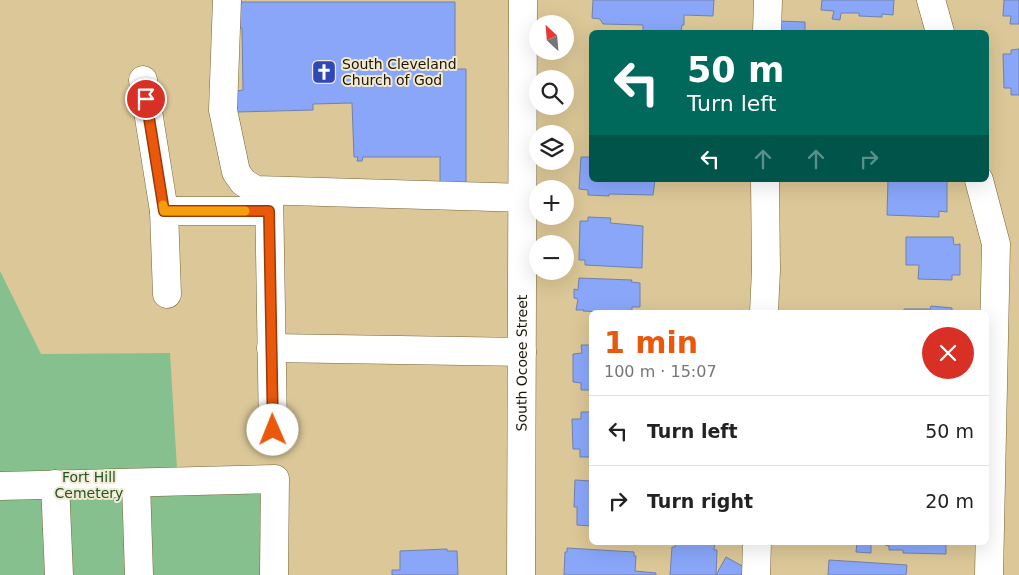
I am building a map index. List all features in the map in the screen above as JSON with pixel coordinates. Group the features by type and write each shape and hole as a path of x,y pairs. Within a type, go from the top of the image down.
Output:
{"street":[{"path":"227,0 223,110 234,163 236,172 243,182 269,201 273,430"},
{"name":"South Ocoee Street","path":"521,575 523,0"},
{"path":"767,30 768,0"},
{"path":"931,0 939,30"},
{"path":"143,80 164,211 167,294"},
{"path":"764,310 766,270 765,182"},
{"path":"980,182 996,244 989,575"},
{"path":"164,211 269,201 464,196 522,198"},
{"path":"271,348 522,352"},
{"path":"0,486 275,480 274,575"},
{"path":"136,483 139,575"},
{"path":"55,484 59,575"},
{"path":"756,575 757,545"}],"green space":[{"name":"Fort Hill Cemetery","path":"0,271 41,354 170,353 178,485 265,483 263,575 0,575"}],"building":[{"path":"593,0 714,0 713,16 684,15 684,25 682,25 681,30 643,30 643,25 603,24 600,19 592,18"},
{"path":"822,0 894,0 893,15 882,14 882,17 859,16 859,13 841,13 840,20 832,19 834,11 821,10"},
{"path":"1004,0 1019,0 1019,24 1010,24 1011,16 1003,16"},
{"path":"241,2 455,2 455,69 466,69 466,189 440,189 441,157 363,157 362,161 357,161 358,157 354,157 352,103 313,104 313,110 237,112 236,91 243,90 242,28 236,28 235,5 241,5"},
{"path":"777,21 805,22 805,30 776,30"},
{"path":"1019,49 1019,95 1011,95 1011,88 1004,88 1003,54 1011,54 1011,50"},
{"path":"581,157 589,157 589,182 655,182 653,195 588,195 588,190 579,189"},
{"path":"888,182 947,182 947,212 939,211 939,217 887,215"},
{"path":"588,217 611,218 610,223 643,226 642,268 585,265 585,260 579,260 580,221 588,221"},
{"path":"906,237 953,237 954,245 960,244 960,275 952,275 952,280 918,279 919,265 906,265"},
{"path":"579,278 632,280 631,282 640,283 640,307 632,307 632,310 576,310 578,299 574,298 574,289 578,290"},
{"path":"931,306 952,308 952,310 904,310 904,309 930,309"},
{"path":"581,345 589,345 589,390 581,390 581,383 573,382 573,354 582,353"},
{"path":"581,412 589,412 589,457 580,457 580,449 573,449 572,419 581,419"},
{"path":"575,480 589,481 589,526 577,525 577,507 574,507"},
{"path":"675,545 715,545 714,550 717,550 716,575 670,575 672,547 675,547"},
{"path":"857,545 871,545 871,553 856,552"},
{"path":"885,545 946,545 946,554 903,553 903,550 889,550 889,546"},
{"path":"567,548 634,552 634,556 636,556 635,571 656,573 656,575 564,575 565,552 567,552"},
{"path":"447,549 447,551 457,551 458,575 392,575 392,570 400,570 400,551"},
{"path":"726,557 751,571 749,575 716,575"},
{"path":"829,560 907,565 906,575 828,575"}],"slow traffic":[{"path":"163,205 164,211 245,211"}],"place":[{"name":"South Cleveland Church of God","path":"324,72"}],"route":[{"path":"146,99 164,211 269,211 273,430"}]}
